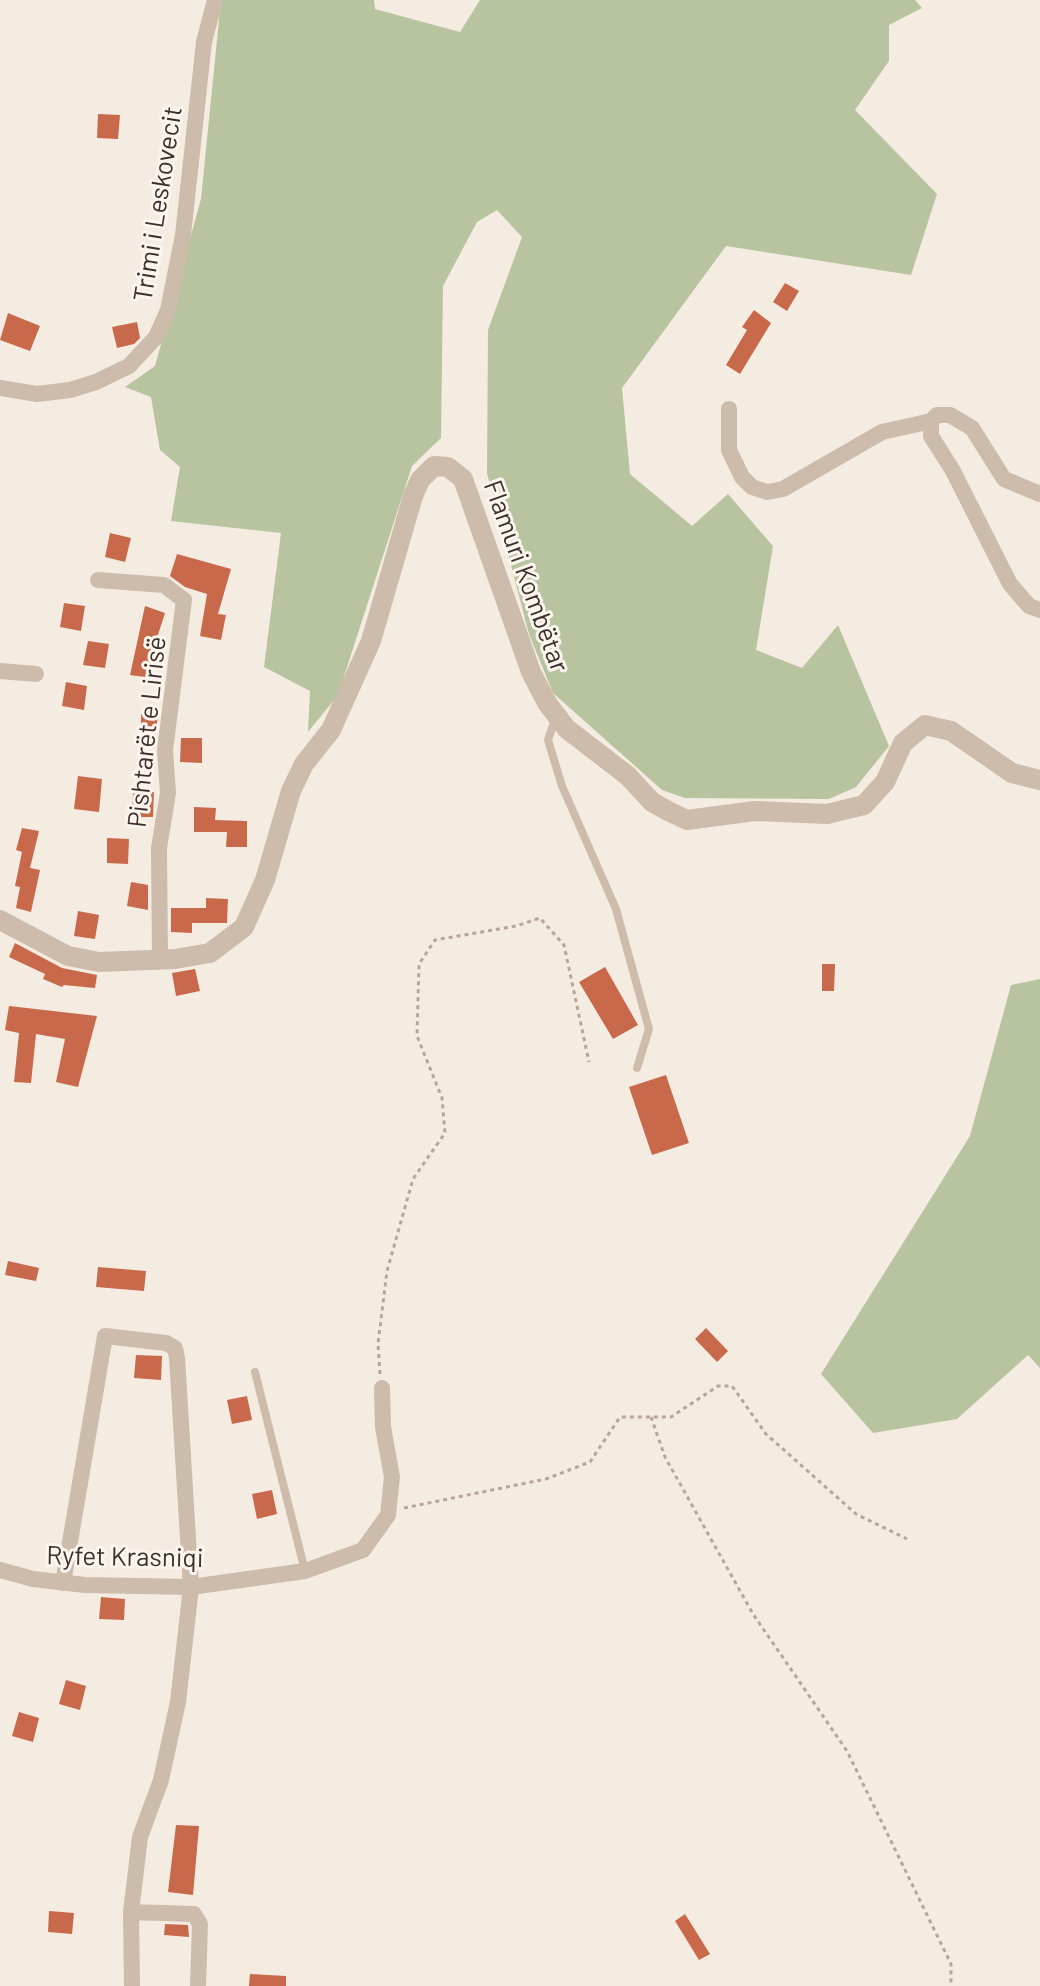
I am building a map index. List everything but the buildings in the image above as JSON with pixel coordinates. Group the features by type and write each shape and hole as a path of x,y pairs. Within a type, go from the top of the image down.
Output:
{"street":[{"name":"Trimi i Leskovecit","path":"0,388 37,394 83,386 129,366 156,337 168,310 183,235 204,42 215,0"},
{"path":"729,409 729,450 742,477 752,487 767,492 783,489 882,432 931,421 937,415 950,415 972,428 1004,479 1040,494"},
{"path":"931,421 931,436 953,471 1010,584 1029,606 1040,610"},
{"name":"Flamuri Kombëtar","path":"0,920 68,956 99,962 160,960 210,953 244,927 265,880 291,791 304,764 331,730 371,641 413,496 420,480 434,466 448,467 463,479 531,672 556,714 567,729 628,776 652,802 687,820 755,811 827,814 864,805 885,782 903,743 925,725 951,731 1012,773 1040,780"},
{"name":"Pishtarët e Lirisë","path":"98,580 164,585 184,600 165,750 168,793 159,848 160,960"},
{"path":"0,671 36,674"},
{"path":"63,1583 105,1336 166,1343 175,1348 191,1587 178,1702 161,1780 140,1837 131,1912 132,1986"},
{"path":"382,1388 383,1427 392,1477 389,1511"},
{"name":"Ryfet Krasniqi","path":"0,1570 63,1583 191,1587 305,1571 363,1550 389,1511"},
{"path":"131,1912 194,1914 200,1924 198,1986"}],"lane":[{"path":"556,714 548,740 562,786 616,909 649,1029 637,1068"},
{"path":"255,1372 305,1571"}],"path":[{"path":"382,1388 378,1344 387,1271 413,1179 445,1133 442,1098 417,1036 419,964 435,940 516,926 540,918 564,945 589,1062"},
{"path":"389,1511 546,1479 590,1462 620,1417 671,1417 718,1386 732,1386 766,1434 856,1514 907,1539"},
{"path":"651,1417 665,1457 753,1614 847,1751 951,1964 951,1986"}],"green space":[{"path":"221,0 374,0 375,9 460,32 480,0 915,0 922,8 889,25 889,61 855,110 937,194 911,275 726,246 622,388 630,474 692,526 728,494 773,546 756,650 802,668 838,625 889,746 856,787 829,799 685,798 662,790 553,693 529,634 487,473 488,330 522,237 497,210 477,222 443,286 441,438 412,466 338,695 308,732 310,691 264,667 281,533 171,521 180,467 160,450 151,397 125,387 155,366 201,199"},
{"path":"1040,979 1040,1368 1028,1355 957,1419 873,1433 821,1374 970,1136 1011,985"}]}
